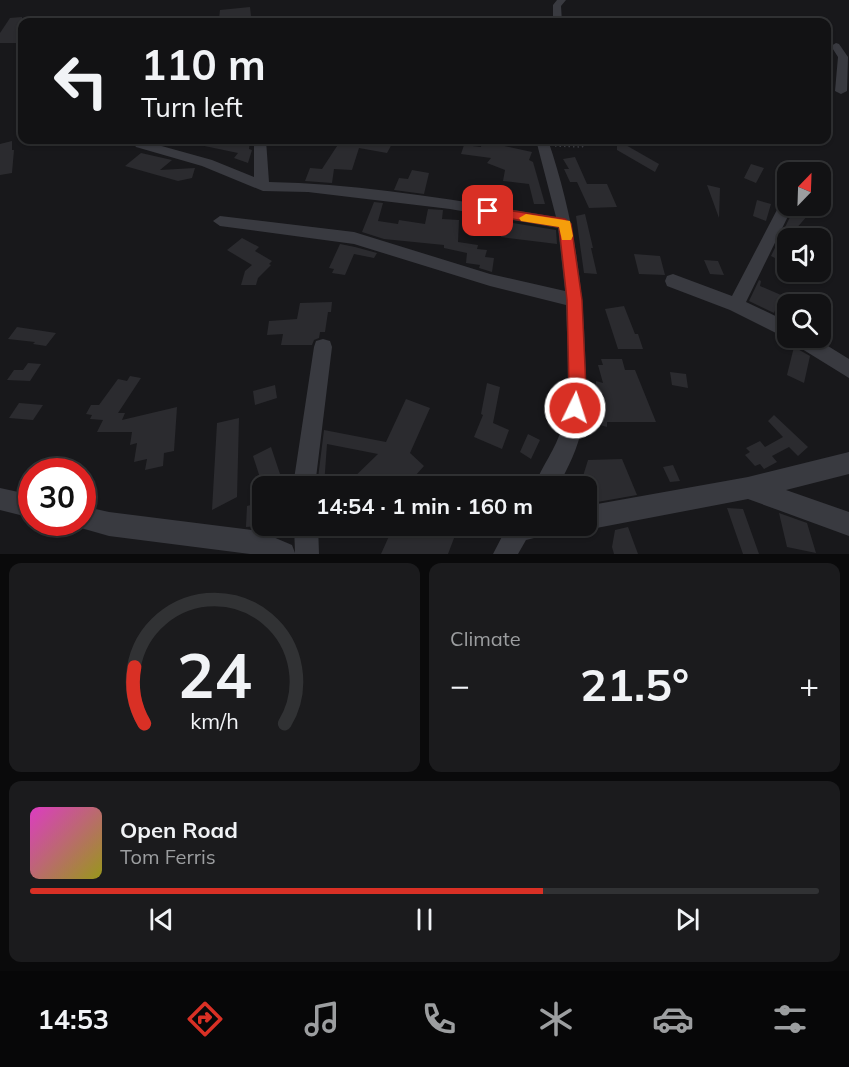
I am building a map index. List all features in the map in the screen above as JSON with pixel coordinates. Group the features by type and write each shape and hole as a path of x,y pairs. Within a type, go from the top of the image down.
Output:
{"street":[{"path":"558,18 557,5 562,0"},
{"path":"831,46 849,48"},
{"path":"831,46 843,57 841,91"},
{"path":"140,144 207,163 263,186 308,187 450,204 565,224"},
{"path":"260,144 260,174 263,186"},
{"path":"544,144 565,224 574,300 577,389 572,427 559,463 551,476"},
{"path":"736,305 781,216"},
{"path":"220,221 354,238 490,280 574,300"},
{"path":"673,280 736,305 777,326"},
{"path":"305,476 323,347"},
{"path":"816,348 849,369"},
{"path":"597,516 748,488 849,463"},
{"path":"748,488 849,524"},
{"path":"0,499 18,504"},
{"path":"96,521 259,543 283,554"},
{"path":"306,536 307,554"},
{"path":"505,554 514,536"}],"path":[{"path":"559,144 582,147 586,144"}],"building":[{"path":"250,7 251,16 219,18 220,10"},
{"path":"22,17 18,18 18,43 0,43 0,33 10,18"},
{"path":"12,141 12,150 14,150 12,173 0,175 0,144"},
{"path":"195,144 250,144 249,149 252,150 248,163 234,158 238,153"},
{"path":"338,144 357,146 358,144 392,144 387,153 359,148 352,170 334,169 332,183 305,181 310,168 322,169"},
{"path":"482,144 496,144 532,152 529,160 533,162 545,204 534,204 529,184 503,181 505,170 487,163 491,158 461,154 464,145 481,147"},
{"path":"617,144 624,144 659,164 655,172 617,150"},
{"path":"141,153 172,160 160,170 195,168 192,178 178,181 125,166"},
{"path":"575,157 587,184 607,184 617,207 589,208 577,182 570,182 564,169 569,169 563,159"},
{"path":"751,164 764,168 756,183 744,178"},
{"path":"412,170 429,173 424,194 394,190 399,178 408,179"},
{"path":"707,185 720,188 719,218"},
{"path":"757,200 771,204 766,221 753,216"},
{"path":"374,202 383,203 378,221 398,224 399,220 425,224 428,209 443,210 442,219 459,220 458,242 478,245 477,249 487,250 485,257 494,258 492,272 479,268 480,265 466,263 467,253 444,248 444,245 384,239 362,232"},
{"path":"585,214 597,274 584,273 576,216"},
{"path":"791,216 807,216 797,228 785,228"},
{"path":"501,221 556,230 557,244 501,237"},
{"path":"242,238 259,247 255,251 272,261 258,278 256,285 241,285 245,271 252,265 227,250"},
{"path":"340,244 377,253 374,258 354,254 345,275 332,273 334,269 329,268"},
{"path":"777,244 777,259 771,256"},
{"path":"634,254 660,256 665,275 639,274"},
{"path":"704,260 718,261 724,275 710,274"},
{"path":"759,280 761,281 760,286 779,294 774,313 749,301"},
{"path":"332,302 325,332 320,332 319,338 314,340 312,345 281,345 283,334 267,335 269,321 297,319 300,303"},
{"path":"624,306 643,349 618,349 605,309"},
{"path":"17,327 56,333 46,346 33,344 35,342 8,339"},
{"path":"794,348 810,356 804,383 787,375"},
{"path":"601,359 622,359 625,370 635,370 656,422 607,422 607,427 594,423 596,381 603,383 598,365 603,365"},
{"path":"28,363 41,364 30,381 7,380 14,370 23,370"},
{"path":"670,372 686,374 688,388 672,385"},
{"path":"130,376 141,378 118,413 125,413 122,420 177,407 174,451 164,453 163,466 145,470 147,459 134,462 137,443 130,445 132,432 97,432 103,420 90,419 92,415 86,414 91,405 99,405 118,379 127,381"},
{"path":"487,383 500,387 493,423 509,430 502,449 474,437 483,415 481,414"},
{"path":"275,385 277,398 255,405 253,391"},
{"path":"406,399 430,408 410,453 424,466 415,476 355,476 378,454 327,444 325,476 318,476 324,430 386,442"},
{"path":"19,403 43,405 33,420 9,418"},
{"path":"774,415 808,447 798,456 789,447 772,456 777,462 764,469 760,464 755,466 745,455 750,452 746,448 760,441 765,447 783,437 768,421"},
{"path":"239,418 237,497 212,510 217,423"},
{"path":"528,434 540,440 531,459 520,452"},
{"path":"271,447 280,474 259,476 253,456"},
{"path":"622,459 637,495 597,502 597,476 583,476 588,460"},
{"path":"673,465 680,481 670,482 663,467"},
{"path":"252,505 252,526 246,527 247,506"},
{"path":"727,508 743,509 759,554 743,554"},
{"path":"779,513 807,523 816,553 787,547"},
{"path":"628,527 638,554 614,554 612,547 615,530"},
{"path":"389,536 455,536 448,554 381,554"}],"slow traffic":[{"path":"526,218 565,224 567,236"}],"route":[{"path":"488,211 565,224 574,300 577,389 575,408"}]}
